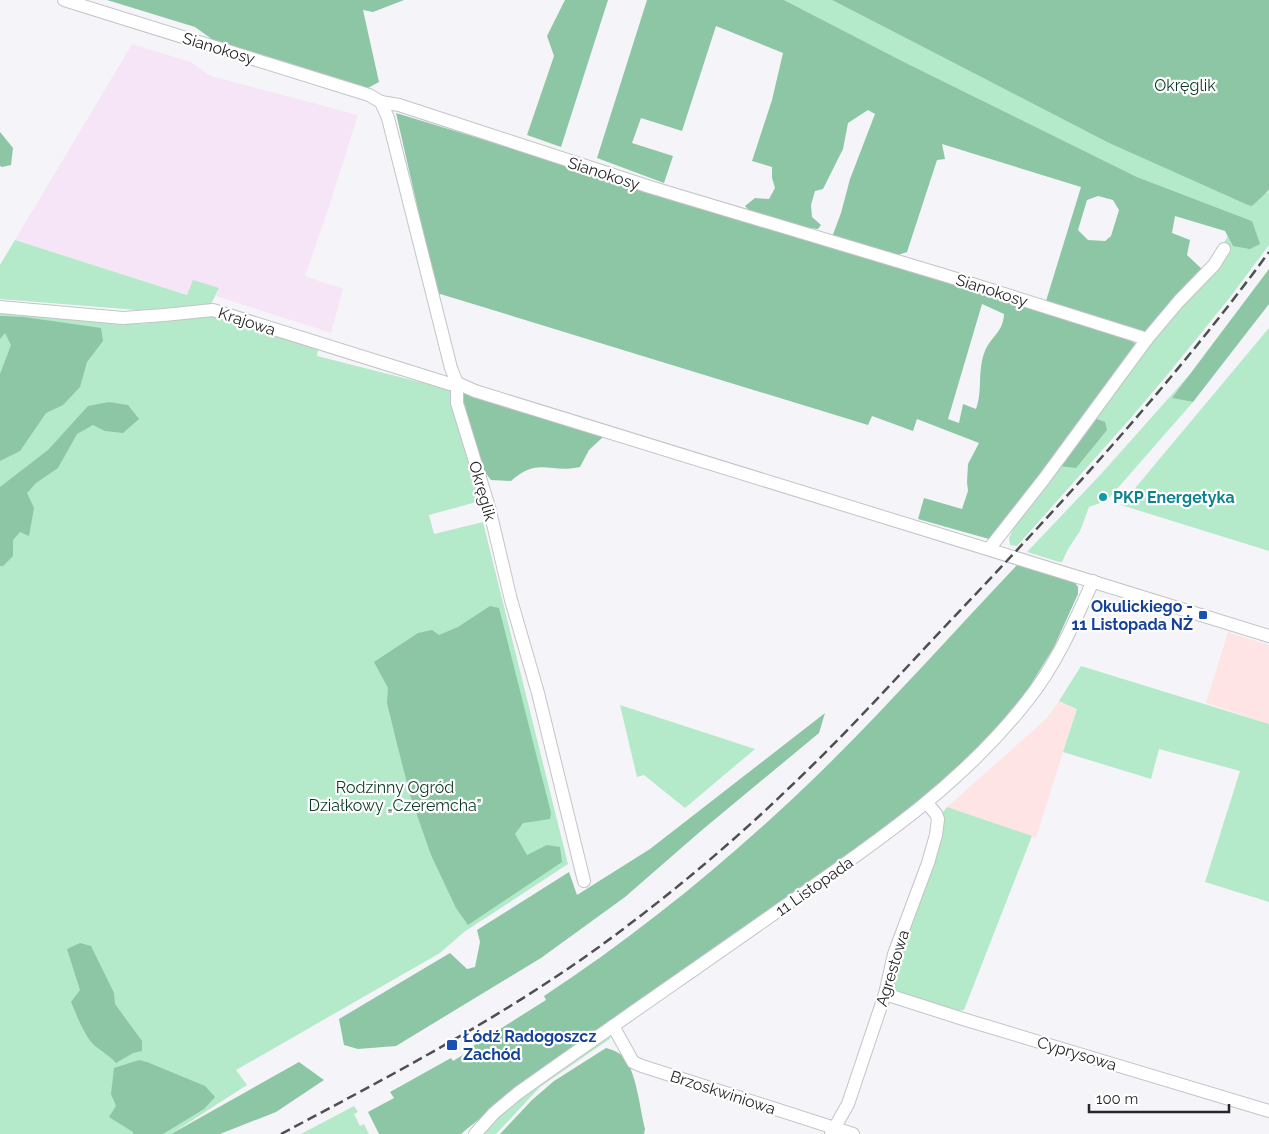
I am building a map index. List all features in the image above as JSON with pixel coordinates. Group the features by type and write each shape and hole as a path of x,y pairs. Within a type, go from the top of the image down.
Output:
{"street":[{"name":"Sianokosy","path":"64,0 369,95 381,102 399,105 701,204 947,276 1147,339"},
{"name":"Okręglik","path":"381,102 388,118 451,368 457,383 457,402 489,507 511,600 538,693 584,881"},
{"path":"989,548 1044,479 1147,339 1214,265 1224,249"},
{"name":"Krajowa","path":"0,307 123,318 213,310 450,384 457,383 474,391 989,548 1269,636"},
{"name":"11 Listopada","path":"475,1134 506,1102 879,840 926,803 979,755 1028,701 1064,644 1094,581"},
{"name":"Agrestowa","path":"833,1131 846,1109 885,994 894,954 928,863 936,835 938,819 926,803"},
{"name":"Cyprysowa","path":"885,994 1269,1111"},
{"name":"Brzoskwiniowa","path":"613,1026 633,1062 833,1131 853,1134"}],"shaded area":[{"path":"132,44 191,62 211,76 358,115 305,276 343,289 331,333 216,296 219,288 188,295 15,240"},
{"path":"1228,632 1269,645 1269,724 1206,703"},
{"path":"1059,701 1077,708 1036,838 947,807 1046,719"}],"green space":[{"path":"107,0 404,0 373,12 363,10 379,82 368,88 213,40 195,27"},
{"path":"565,0 608,0 561,147 527,135 554,56 547,36"},
{"path":"647,0 784,0 904,62 1137,177 1252,221 1260,244 1250,249 1233,246 1225,231 1175,216 1172,233 1190,240 1187,255 1204,271 1150,335 1046,301 1081,187 942,144 945,159 937,160 907,252 895,256 832,237 850,179 875,114 868,110 848,123 843,149 823,189 815,191 811,205 812,217 821,225 818,229 802,227 752,214 745,206 755,198 769,199 775,188 772,178 772,167 752,161 772,100 783,53 716,26 682,131 641,118 632,143 673,156 664,183 597,158","holes":["1098,196 1113,200 1119,210 1111,236 1105,241 1088,240 1078,230 1087,200"]},
{"path":"784,0 832,0 1107,142 1268,193 1269,190 1269,245 1231,296 1168,374 1017,546 1010,545 1009,538 1015,525 1085,415 1211,263 1228,236 1233,246 1252,221 1137,177 904,62"},
{"name":"Okręglik","path":"832,0 1269,0 1269,190 1252,206 1248,205 1107,142"},
{"path":"396,113 1125,336 1140,347 1086,415 1105,422 1107,430 1076,468 1059,466 989,539 918,519 924,498 962,509 968,491 968,464 979,443 917,419 913,431 872,416 868,425 437,293","holes":["982,304 1004,314 999,330 985,351 980,373 976,409 963,404 959,423 948,419"]},
{"path":"0,132 13,148 11,165 2,167 0,166"},
{"path":"15,240 187,295 193,280 219,288 210,306 137,310 0,299 0,265"},
{"path":"1269,269 1269,304 1193,402 1172,398"},
{"name":"Rodzinny Ogród Działkowy „Czeremcha”","path":"0,311 141,324 210,314 318,349 317,356 451,390 480,501 429,515 434,534 483,522 568,864 464,932 440,953 236,1070 247,1085 171,1134 0,1134"},
{"path":"0,316 24,317 101,328 103,341 87,362 80,387 63,405 46,413 20,451 0,461 0,374 11,345 5,333 0,339"},
{"path":"1269,328 1269,551 1121,505"},
{"path":"1191,373 1173,398 1193,402 1109,498 1103,491 1097,497 1100,503 1089,507 1080,531 1062,562 1027,552 1102,473"},
{"path":"465,392 603,437 589,450 580,467 560,469 537,467 529,469 511,481 491,480 483,470 460,398"},
{"path":"109,402 128,405 139,419 123,433 105,431 93,425 77,434 58,468 36,483 27,493 34,508 29,536 20,532 13,540 13,556 3,566 0,566 0,487 48,450 88,406"},
{"path":"1019,563 1073,580 1078,587 1078,594 1054,647 1025,694 982,745 907,812 488,1111 461,1134 379,1134 368,1112 394,1098 390,1092 451,1058 453,1061 466,1053 465,1051 546,1000 544,996 634,932 748,840 839,754"},
{"path":"490,606 499,608 551,813 550,819 523,823 515,834 527,855 547,845 560,847 562,862 468,925 456,908 431,855 411,798 398,748 387,703 388,688 374,662 418,633 432,630 439,635 458,627"},
{"path":"1081,666 1269,724 1269,902 1205,882 1240,771 1159,749 1151,779 1063,752 1077,709 1059,701"},
{"path":"620,705 755,749 685,808 644,775 637,777"},
{"path":"825,713 819,733 625,897 541,958 396,1046 358,1049 344,1045 339,1019 450,953 467,969 475,967 480,942 477,930 569,872 577,895 650,849"},
{"path":"947,807 1032,836 964,1010 957,1011 897,993 891,983 940,816"},
{"path":"80,943 91,946 114,993 115,1004 142,1041 142,1051 133,1053 116,1063 90,1041 71,1002 80,990 67,949"},
{"path":"609,1037 611,1038 540,1087 496,1134 483,1134 511,1106 559,1070"},
{"path":"606,1048 622,1055 630,1067 638,1093 645,1129 644,1134 500,1134 532,1100 554,1081"},
{"path":"139,1060 205,1086 215,1097 204,1109 163,1134 133,1134 133,1132 109,1117 116,1106 111,1094 114,1068"},
{"path":"299,1062 324,1080 276,1112 220,1134 171,1134"},
{"path":"354,1106 358,1112 354,1114 360,1126 364,1124 369,1134 301,1134"}],"railway":[{"path":"281,1134 443,1046 561,973 649,909 744,830 811,767 852,725 995,574 1117,440 1195,348 1269,252"}],"place":[{"name":"PKP Energetyka","path":"1103,497"},
{"name":"Okulickiego - 11 Listopada NŻ","path":"1203,615"},
{"name":"Łódź Radogoszcz Zachód","path":"452,1045"}]}
